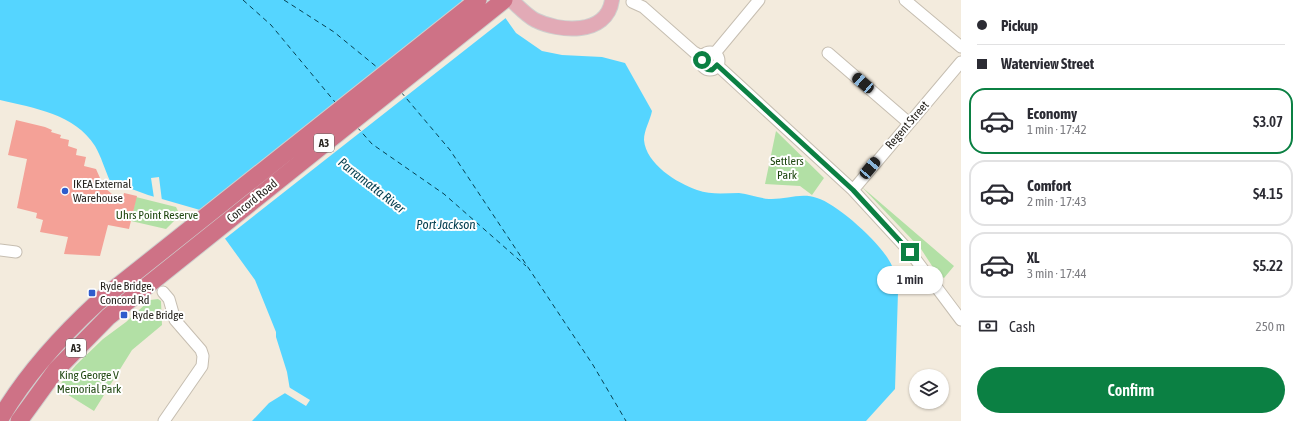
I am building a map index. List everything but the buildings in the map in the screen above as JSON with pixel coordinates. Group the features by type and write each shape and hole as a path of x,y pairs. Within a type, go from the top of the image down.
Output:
{"highway":[{"name":"Concord Road","path":"3,408 72,326 131,275 478,0"},
{"name":"Concord Road","path":"22,416 56,370 108,317 155,288 202,240 504,0"}],"main road":[{"path":"511,0 534,19 552,26 568,29 584,28 597,22 607,13 612,0"}],"street":[{"path":"715,53 758,0"},
{"path":"905,0 961,47"},
{"path":"632,2 643,7 694,52 703,57"},
{"path":"708,51 715,53 718,57 717,65 712,70 707,70 702,63 703,57 708,51"},
{"path":"828,53 909,122"},
{"name":"Regent Street","path":"853,190 961,62"},
{"path":"717,65 853,190 910,252 954,308 961,320"},
{"path":"0,250 16,252"},
{"path":"155,288 169,299 175,320 200,350 203,356 200,370 164,421"},
{"path":"954,308 961,299"},
{"path":"3,408 22,416"}],"green space":[{"name":"Settlers Park","path":"776,131 824,178 812,195 800,186 765,184"},
{"path":"862,187 954,266 944,278 936,272 921,249"},
{"name":"Uhrs Point Reserve","path":"136,197 176,207 180,215 166,229 131,221"},
{"name":"King George V Memorial Park","path":"158,299 161,301 162,325 132,350 94,411 57,388 76,365 103,339 126,322 150,300"}],"water":[{"name":"Port Jackson","path":"0,0 461,0 504,16 516,33 542,51 562,55 602,57 625,63 652,111 644,136 646,149 656,165 672,177 689,187 708,193 739,193 769,199 799,196 811,196 817,198 836,208 848,217 880,248 893,269 898,292 895,389 866,421 252,421 269,403 290,390 287,372 276,337 276,332 255,280 213,222 200,210 148,195 110,181 95,146 87,135 76,126 53,114 0,100"}],"pier":[{"path":"493,6 507,17 222,241 212,225"},
{"path":"159,177 162,201 154,198 151,178"},
{"path":"287,386 310,400 306,406 283,392 287,389"}],"ferry route":[{"path":"243,0 271,25 335,102"},
{"path":"284,0 334,32 378,68"},
{"path":"401,92 450,150 593,365 626,421"},
{"path":"357,127 372,144 444,194 526,266"}],"place":[{"name":"IKEA External Warehouse","path":"65,191"},
{"name":"Ryde Bridge, Concord Rd","path":"92,293"},
{"name":"Ryde Bridge","path":"124,315"}],"route":[{"path":"702,60 703,66 707,70 712,70 716,68 717,65 776,117 853,190 910,252"}],"water label":[{"name":"Parramatta River","path":"372,185"}]}
